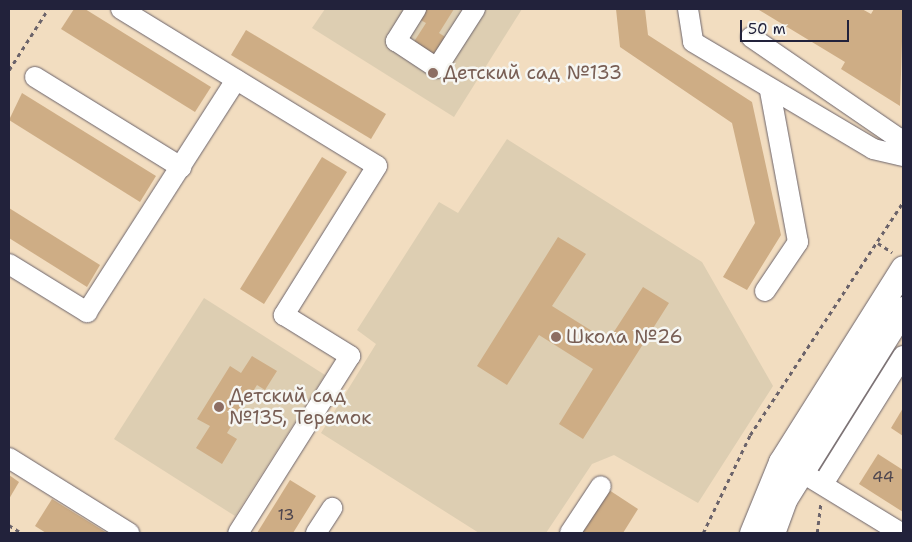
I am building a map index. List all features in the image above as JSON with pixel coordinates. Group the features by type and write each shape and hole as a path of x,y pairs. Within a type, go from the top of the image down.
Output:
{"main road":[{"path":"752,533 781,462 903,263"},
{"path":"772,533 800,472 903,309"}],"lane":[{"path":"121,9 377,166 284,315 350,356 238,533"},
{"path":"416,9 396,41 437,68 475,9"},
{"path":"688,9 693,42 770,90 873,148 902,154 898,138 750,37"},
{"path":"35,77 180,167"},
{"path":"9,264 87,312 236,80"},
{"path":"766,291 798,242 770,90"},
{"path":"823,484 903,356"},
{"path":"9,458 130,533"},
{"path":"800,472 823,484 901,533"},
{"path":"570,533 600,486"},
{"path":"316,533 332,508"}],"path":[{"path":"9,70 48,9"},
{"path":"703,533 750,435 903,202"},
{"path":"877,242 903,263"},
{"path":"817,533 823,484"},
{"path":"9,525 22,533"}],"shaded area":[{"name":"Детский сад №133","path":"325,9 522,9 454,117 312,28"},
{"name":"Школа №26","path":"507,139 702,262 773,386 698,503 614,455 592,464 546,533 479,533 321,433 376,344 357,330 439,202 458,213"},
{"name":"Детский сад №135, Теремок","path":"204,298 325,375 235,516 114,439"}],"building":[{"path":"74,9 85,9 211,87 195,112 61,29"},
{"path":"421,9 454,9 439,33 450,40 436,64 410,48 426,23 415,17"},
{"path":"616,9 645,9 648,35 752,102 781,235 747,290 723,277 755,223 732,123 620,47"},
{"path":"862,9 871,14 874,9 903,9 900,106 841,69 845,62 759,10"},
{"path":"246,30 386,114 371,139 231,55"},
{"path":"22,93 156,176 140,202 9,120"},
{"path":"322,157 347,172 264,304 240,289"},
{"path":"9,208 100,265 87,287 9,238"},
{"path":"558,237 586,254 552,306 608,341 643,287 669,303 583,439 559,424 593,369 539,335 507,385 477,366"},
{"path":"252,356 277,371 265,390 257,385 227,433 237,439 222,464 196,448 210,426 197,419 230,366 241,373"},
{"path":"903,408 903,436 891,428"},
{"path":"878,454 903,470 903,512 859,484"},
{"path":"9,475 19,482 9,499"},
{"path":"290,480 316,496 293,533 257,533"},
{"path":"609,490 638,509 623,533 582,533"},
{"path":"52,499 107,533 46,533 35,526"}],"place":[{"name":"Детский сад №133","path":"433,73"},
{"name":"Школа №26","path":"556,337"},
{"name":"Детский сад №135, Теремок","path":"219,407"}]}
